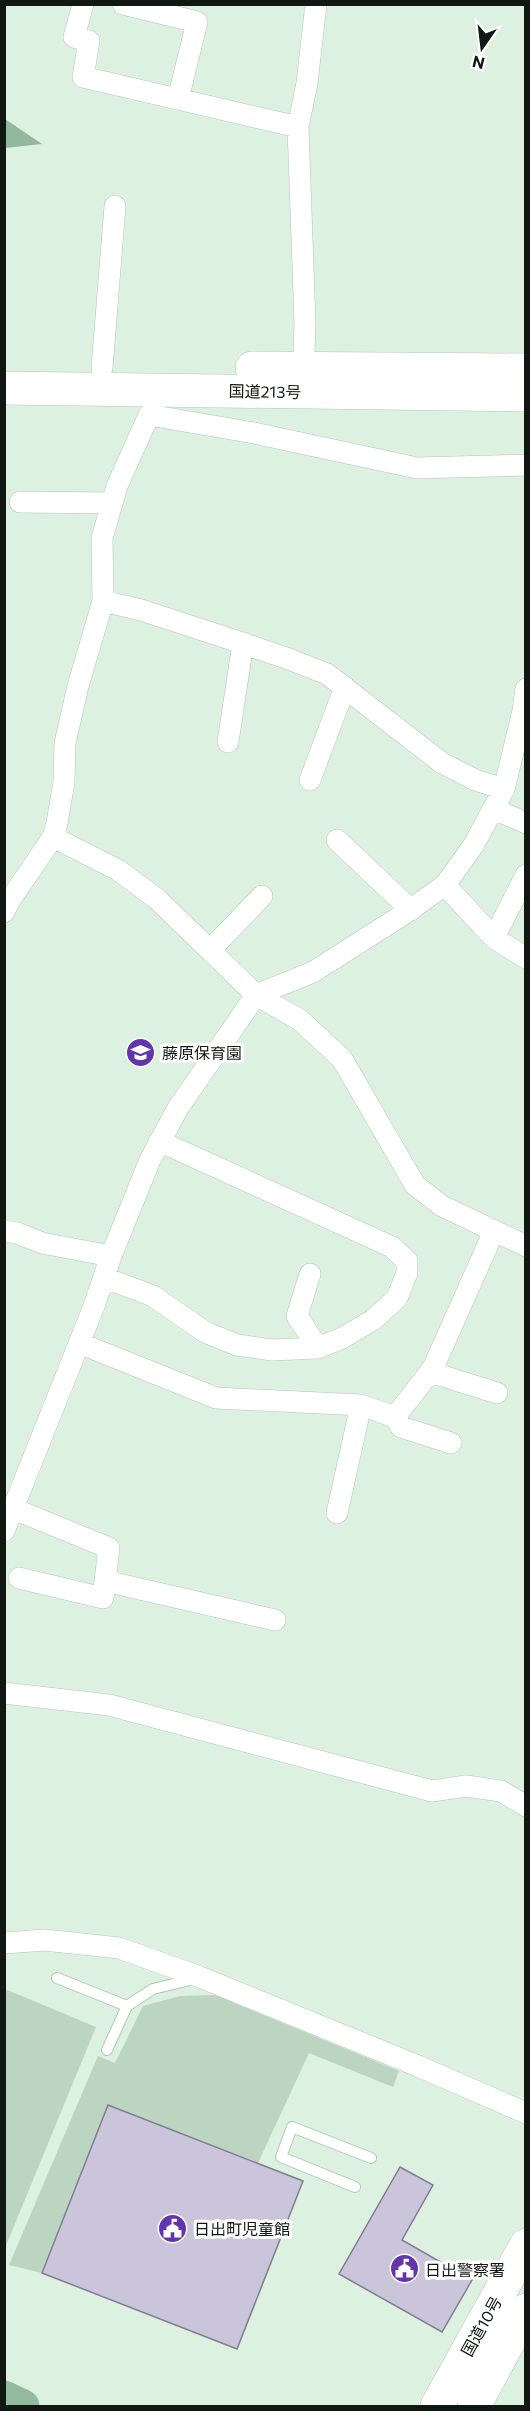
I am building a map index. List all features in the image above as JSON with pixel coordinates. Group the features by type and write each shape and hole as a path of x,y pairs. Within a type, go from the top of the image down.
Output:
{"highway":[{"name":"国道213号","path":"4,368 102,368 525,394"},
{"name":"国道213号","path":"4,388 303,380 525,370"},
{"name":"国道10号","path":"437,2406 525,2245"},
{"name":"国道10号","path":"474,2406 525,2310"}],"street":[{"path":"83,4 74,37 89,40 83,77 298,127"},
{"path":"123,4 197,22 178,99"},
{"path":"303,380 305,322 298,127 307,83 316,4"},
{"path":"102,368 115,206"},
{"path":"4,912 52,837 57,822 64,782 65,743 78,686 103,601 102,538 117,486 149,415 254,433 417,468 525,465"},
{"path":"20,502 112,503"},
{"path":"103,601 141,610 243,643 327,674 442,763 475,780 504,789"},
{"path":"228,742 243,643"},
{"path":"310,780 345,687"},
{"path":"4,1531 80,1343 111,1256 159,1141 210,1059 256,994 313,972 411,910 445,885 473,846 504,789 524,711 525,689"},
{"path":"494,809 525,823"},
{"path":"52,837 118,870 157,899 256,994 300,1020 342,1059 415,1185 442,1206 494,1232 524,1239"},
{"path":"337,840 411,910"},
{"path":"494,938 525,875"},
{"path":"445,885 494,938 525,958"},
{"path":"211,949 262,896"},
{"path":"105,1278 153,1296 205,1332 237,1345 272,1350 318,1348 342,1338 373,1320 397,1298 407,1273 407,1261 392,1247 159,1141"},
{"path":"4,1231 17,1233 42,1244 111,1256"},
{"path":"395,1417 430,1372 494,1232"},
{"path":"310,1274 297,1316 318,1348"},
{"path":"80,1343 216,1398 361,1405 395,1417 401,1426 451,1443"},
{"path":"430,1372 497,1393"},
{"path":"337,1513 361,1405"},
{"path":"14,1509 109,1548 102,1598 20,1578"},
{"path":"105,1581 275,1620"},
{"path":"4,1693 109,1705 432,1791 466,1786 501,1791 525,1806"},
{"path":"4,1943 45,1940 119,1948 200,1977 418,2066 525,2113"}],"lane":[{"path":"107,2050 127,2006 153,1989 200,1977"},
{"path":"57,1978 127,2006"},
{"path":"355,2187 281,2157 292,2127 371,2158"}],"green space":[{"path":"5,119 42,144 5,148"},
{"path":"5,1989 96,2027 5,2248"},
{"path":"215,1995 399,2071 393,2087 309,2053 258,2163 108,2105 42,2273 9,2265 98,2056 115,2063 143,2006 180,1996"}],"building":[{"name":"日出町児童館","path":"108,2105 303,2181 237,2349 42,2273"},
{"path":"400,2167 433,2185 402,2240 472,2280 442,2332 339,2274"}],"waterway":[{"path":"4,2397 23,2406"}],"place":[{"name":"藤原保育園","path":"141,1052"},
{"name":"日出町児童館","path":"173,2228"},
{"name":"日出警察署","path":"404,2269"}]}
